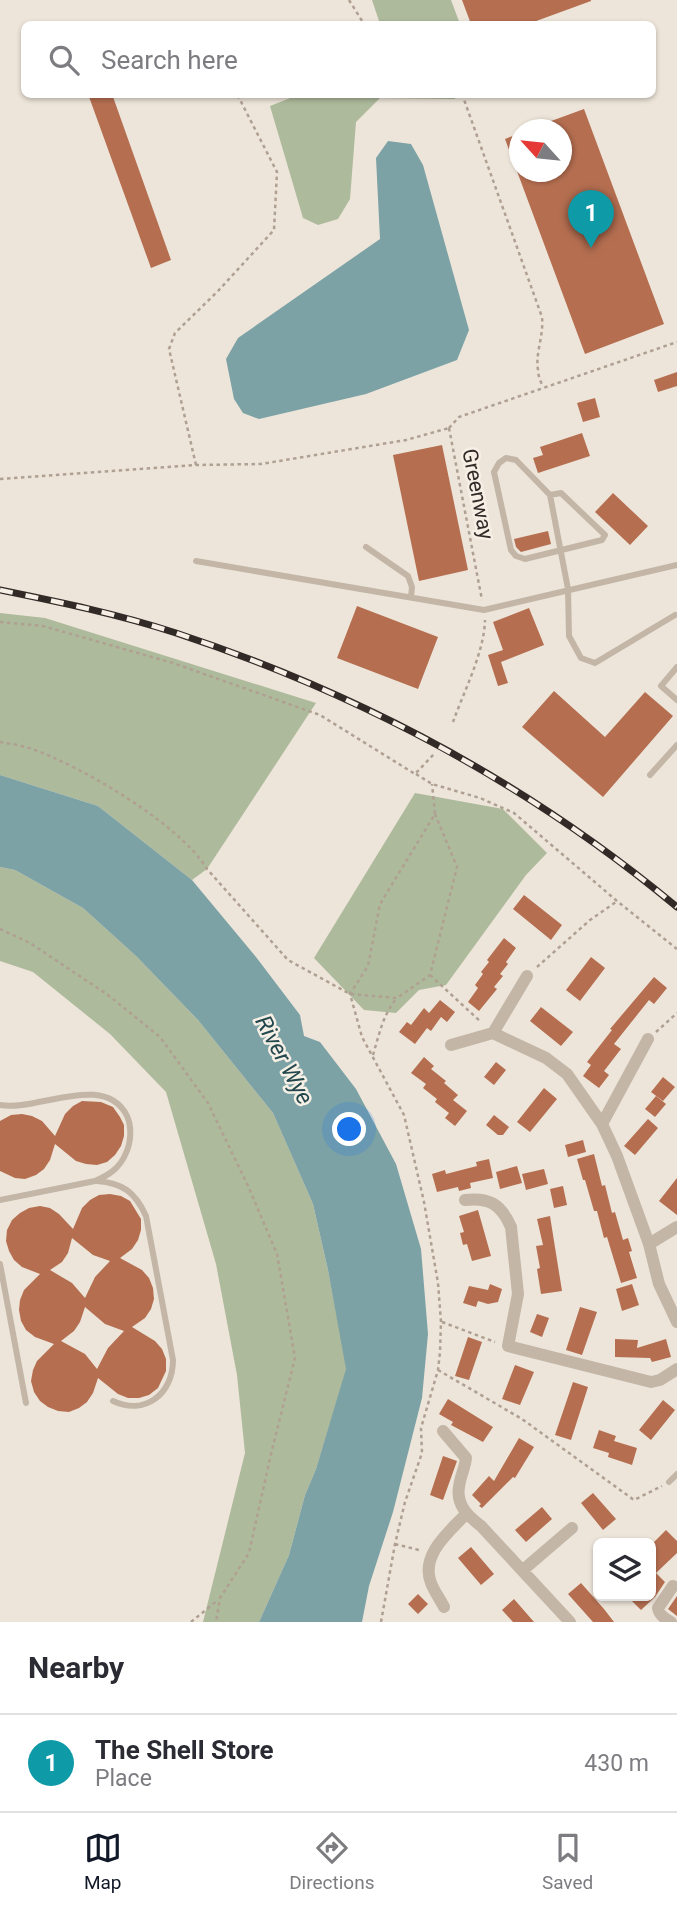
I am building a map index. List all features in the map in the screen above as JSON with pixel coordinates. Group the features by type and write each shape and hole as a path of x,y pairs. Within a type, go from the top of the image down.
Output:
{"street":[{"path":"493,1033 527,976"},
{"path":"451,1045 493,1033 545,1058 566,1074 601,1124 617,1156 649,1244 659,1284 677,1322"},
{"path":"601,1124 648,1039"},
{"path":"465,1200 486,1199 499,1208 511,1227 518,1294 508,1346 650,1382 660,1380 677,1368"},
{"path":"649,1244 677,1227"},
{"path":"443,1431 466,1458 458,1487 466,1514 481,1526 570,1622"},
{"path":"444,1607 430,1581 428,1570 432,1553 466,1514"},
{"path":"523,1570 572,1528"},
{"path":"671,1622 658,1608 673,1586"}],"lane":[{"path":"550,495 561,493 605,535 602,540 560,550 525,559 516,556 511,550 494,472 506,458 516,460 550,495 560,550 568,589 569,636 581,658 596,663 675,615"},
{"path":"366,547 408,576 412,587 411,597"},
{"path":"196,561 484,610 677,565"},
{"path":"677,667 661,686 677,700"},
{"path":"650,775 677,745"},
{"path":"0,1105 15,1106 94,1094 123,1109 131,1128 127,1151 115,1170 107,1176 95,1181 0,1200"},
{"path":"95,1181 110,1182 124,1188 138,1200 146,1216 173,1360 171,1377 156,1399 130,1406 113,1401"},
{"path":"0,1265 26,1403"},
{"path":"669,1482 677,1474"}],"path":[{"path":"349,0 363,21"},
{"path":"196,465 169,349 174,333 218,291 274,230 277,172 239,98"},
{"path":"463,98 542,317 538,370 543,387"},
{"name":"Greenway","path":"453,722 485,631 485,617 449,428 459,417 677,342"},
{"path":"0,479 196,465 261,464 406,440 449,428"},
{"path":"0,622 43,626 173,663 320,715 432,784 480,798 514,813 677,949"},
{"path":"0,742 31,748 90,776 153,816 199,855 207,869 288,960 350,994 397,998"},
{"path":"415,774 435,753"},
{"path":"373,1055 382,1021 390,1006 430,975 457,867 435,814 432,784"},
{"path":"381,1622 405,1502 422,1453 421,1428 438,1370 441,1322 438,1283 424,1202 404,1115 362,1037 350,994 368,966 380,904 435,814"},
{"path":"527,976 590,920 617,901"},
{"path":"0,929 30,943 108,995 160,1037 208,1103 277,1254 295,1358 249,1553 220,1598 191,1622"},
{"path":"430,975 493,1033"},
{"path":"648,1039 677,1013"},
{"path":"441,1322 508,1346"},
{"path":"438,1370 522,1419 634,1500 669,1482"},
{"path":"395,1544 432,1553"},
{"path":"216,1622 220,1598"}],"green space":[{"path":"372,0 451,0 459,21 379,21"},
{"path":"290,98 380,98 356,122 350,199 338,219 318,225 303,218 270,106"},
{"path":"380,98 455,98 455,99"},
{"path":"0,613 45,618 316,703 207,869 192,880 98,806 0,775"},
{"path":"415,793 503,809 547,853 526,875 446,985 419,990 396,1013 364,1010 314,958"},
{"path":"0,867 15,870 83,908 136,956 198,1020 273,1113 313,1204 347,1369 316,1469 305,1495 289,1555 259,1622 203,1622 245,1453 237,1375 216,1264 166,1092 110,1034 33,972 0,961"}],"water":[{"path":"388,141 411,144 423,165 469,330 457,360 366,394 259,419 243,413 234,399 226,359 238,338 380,239 376,158"},
{"name":"River Wye","path":"0,775 98,806 192,880 300,1015 304,1036 320,1042 356,1089 396,1164 421,1249 428,1334 422,1398 393,1512 369,1586 362,1622 259,1622 289,1555 305,1495 316,1469 346,1369 313,1204 273,1113 198,1020 136,956 83,908 15,870 0,867"}],"building":[{"path":"462,0 591,0 536,21 470,21"},
{"path":"89,98 113,98 171,260 151,268"},
{"path":"584,109 664,324 585,354 521,182 572,182 572,119 557,119"},
{"path":"677,372 677,386 658,392 654,380"},
{"path":"595,398 600,417 583,422 577,403"},
{"path":"582,433 590,456 538,473 533,458 543,455 540,447"},
{"path":"442,445 468,570 419,581 393,455"},
{"path":"613,493 648,526 630,545 595,512"},
{"path":"548,531 551,544 521,552 516,547 514,539"},
{"path":"357,606 438,637 418,689 337,658"},
{"path":"529,608 544,645 501,662 508,683 498,686 488,655 503,650 493,622"},
{"path":"554,691 605,737 645,692 673,716 603,797 522,727"},
{"path":"524,895 562,925 551,940 513,909"},
{"path":"504,938 516,948 500,974 503,976 494,987 497,989 479,1011 468,1002 478,988 475,985 489,962 487,960"},
{"path":"591,957 605,968 580,1001 566,990"},
{"path":"654,977 667,988 654,1004 649,1000 614,1044 621,1049 604,1071 609,1075 599,1088 583,1076 591,1065 587,1062 612,1030 610,1029"},
{"path":"440,1000 455,1012 447,1022 441,1017 431,1031 427,1028 415,1044 399,1032 407,1022 411,1025 424,1008 429,1013"},
{"path":"541,1007 573,1032 561,1046 530,1021"},
{"path":"424,1057 434,1066 431,1069 458,1095 453,1100 467,1111 455,1126 445,1118 449,1113 423,1088 426,1084 411,1073"},
{"path":"496,1062 506,1070 494,1085 484,1077"},
{"path":"663,1077 675,1087 663,1101 651,1092"},
{"path":"544,1088 557,1099 530,1132 517,1122"},
{"path":"656,1096 666,1104 655,1117 645,1109"},
{"path":"82,1101 101,1102 113,1107 124,1125 121,1146 107,1162 97,1165 76,1161 55,1144 50,1160 36,1175 25,1179 15,1178 0,1171 0,1121 11,1115 32,1116 42,1121 55,1136 65,1114"},
{"path":"494,1115 509,1127 503,1135 498,1135 486,1125"},
{"path":"648,1119 658,1128 635,1155 624,1146"},
{"path":"583,1140 586,1152 568,1157 565,1145"},
{"path":"594,1154 612,1213 615,1212 623,1240 628,1238 632,1251 629,1252 637,1278 621,1283 607,1237 604,1238 597,1211 594,1211 577,1159"},
{"path":"489,1159 493,1178 470,1183 471,1188 459,1191 458,1187 437,1192 432,1174 445,1170 446,1174 477,1166 476,1162"},
{"path":"517,1166 522,1183 500,1189 496,1172"},
{"path":"544,1169 548,1184 526,1190 522,1174"},
{"path":"677,1178 677,1215 659,1201"},
{"path":"563,1186 567,1205 554,1208 550,1189"},
{"path":"99,1195 121,1196 130,1201 141,1219 138,1240 132,1249 120,1258 142,1270 149,1278 154,1299 151,1309 145,1318 132,1327 155,1341 162,1349 166,1359 166,1371 158,1388 139,1398 118,1394 98,1378 87,1402 69,1412 58,1411 40,1401 31,1381 37,1361 54,1344 35,1337 26,1330 19,1310 24,1290 40,1274 22,1267 14,1260 6,1241 7,1230 12,1220 20,1213 40,1206 59,1214 73,1229 82,1208","holes":["72,1238 93,1255 110,1261 95,1277 85,1298 72,1283 50,1270 62,1262","85,1307 105,1324 124,1331 108,1348 97,1369 85,1354 61,1341 74,1331"]},
{"path":"478,1210 491,1256 472,1261 467,1244 463,1245 460,1233 464,1232 459,1216"},
{"path":"550,1216 562,1291 541,1294 536,1246 543,1245 537,1219"},
{"path":"490,1284 502,1289 498,1302 488,1304 478,1301 476,1307 463,1303 469,1286 488,1290"},
{"path":"632,1284 639,1305 622,1311 616,1289"},
{"path":"580,1307 597,1312 582,1355 566,1350"},
{"path":"537,1314 549,1318 542,1337 530,1332"},
{"path":"468,1337 482,1342 469,1380 455,1376"},
{"path":"615,1339 638,1340 637,1348 666,1339 671,1357 652,1362 650,1358 615,1357"},
{"path":"515,1365 534,1372 520,1405 502,1399"},
{"path":"573,1382 588,1387 571,1440 555,1435"},
{"path":"448,1399 493,1427 483,1442 451,1425 453,1422 439,1414"},
{"path":"663,1400 675,1410 651,1440 639,1430"},
{"path":"599,1430 616,1436 614,1441 637,1448 632,1465 608,1457 609,1453 593,1448"},
{"path":"519,1438 534,1447 515,1478 482,1508 472,1495 489,1476 494,1481"},
{"path":"443,1456 457,1461 443,1500 430,1495"},
{"path":"593,1493 616,1519 603,1530 581,1503"},
{"path":"542,1507 552,1519 526,1542 515,1530"},
{"path":"666,1530 677,1541 677,1553 656,1573 656,1540"},
{"path":"471,1547 494,1574 481,1585 458,1558"},
{"path":"656,1573 665,1582 656,1596"},
{"path":"581,1583 593,1597 593,1601 597,1601 614,1622 593,1622 568,1594"},
{"path":"418,1594 428,1604 418,1614 408,1604"},
{"path":"677,1596 677,1616 668,1609"},
{"path":"514,1599 534,1622 513,1622 502,1610"},
{"path":"632,1601 651,1601 641,1610"}],"railway":[{"path":"0,590 110,614 176,633 244,657 375,714 439,746 501,782 620,862 677,907"}],"place":[{"name":"The Shell Store","path":"591,248"}]}
